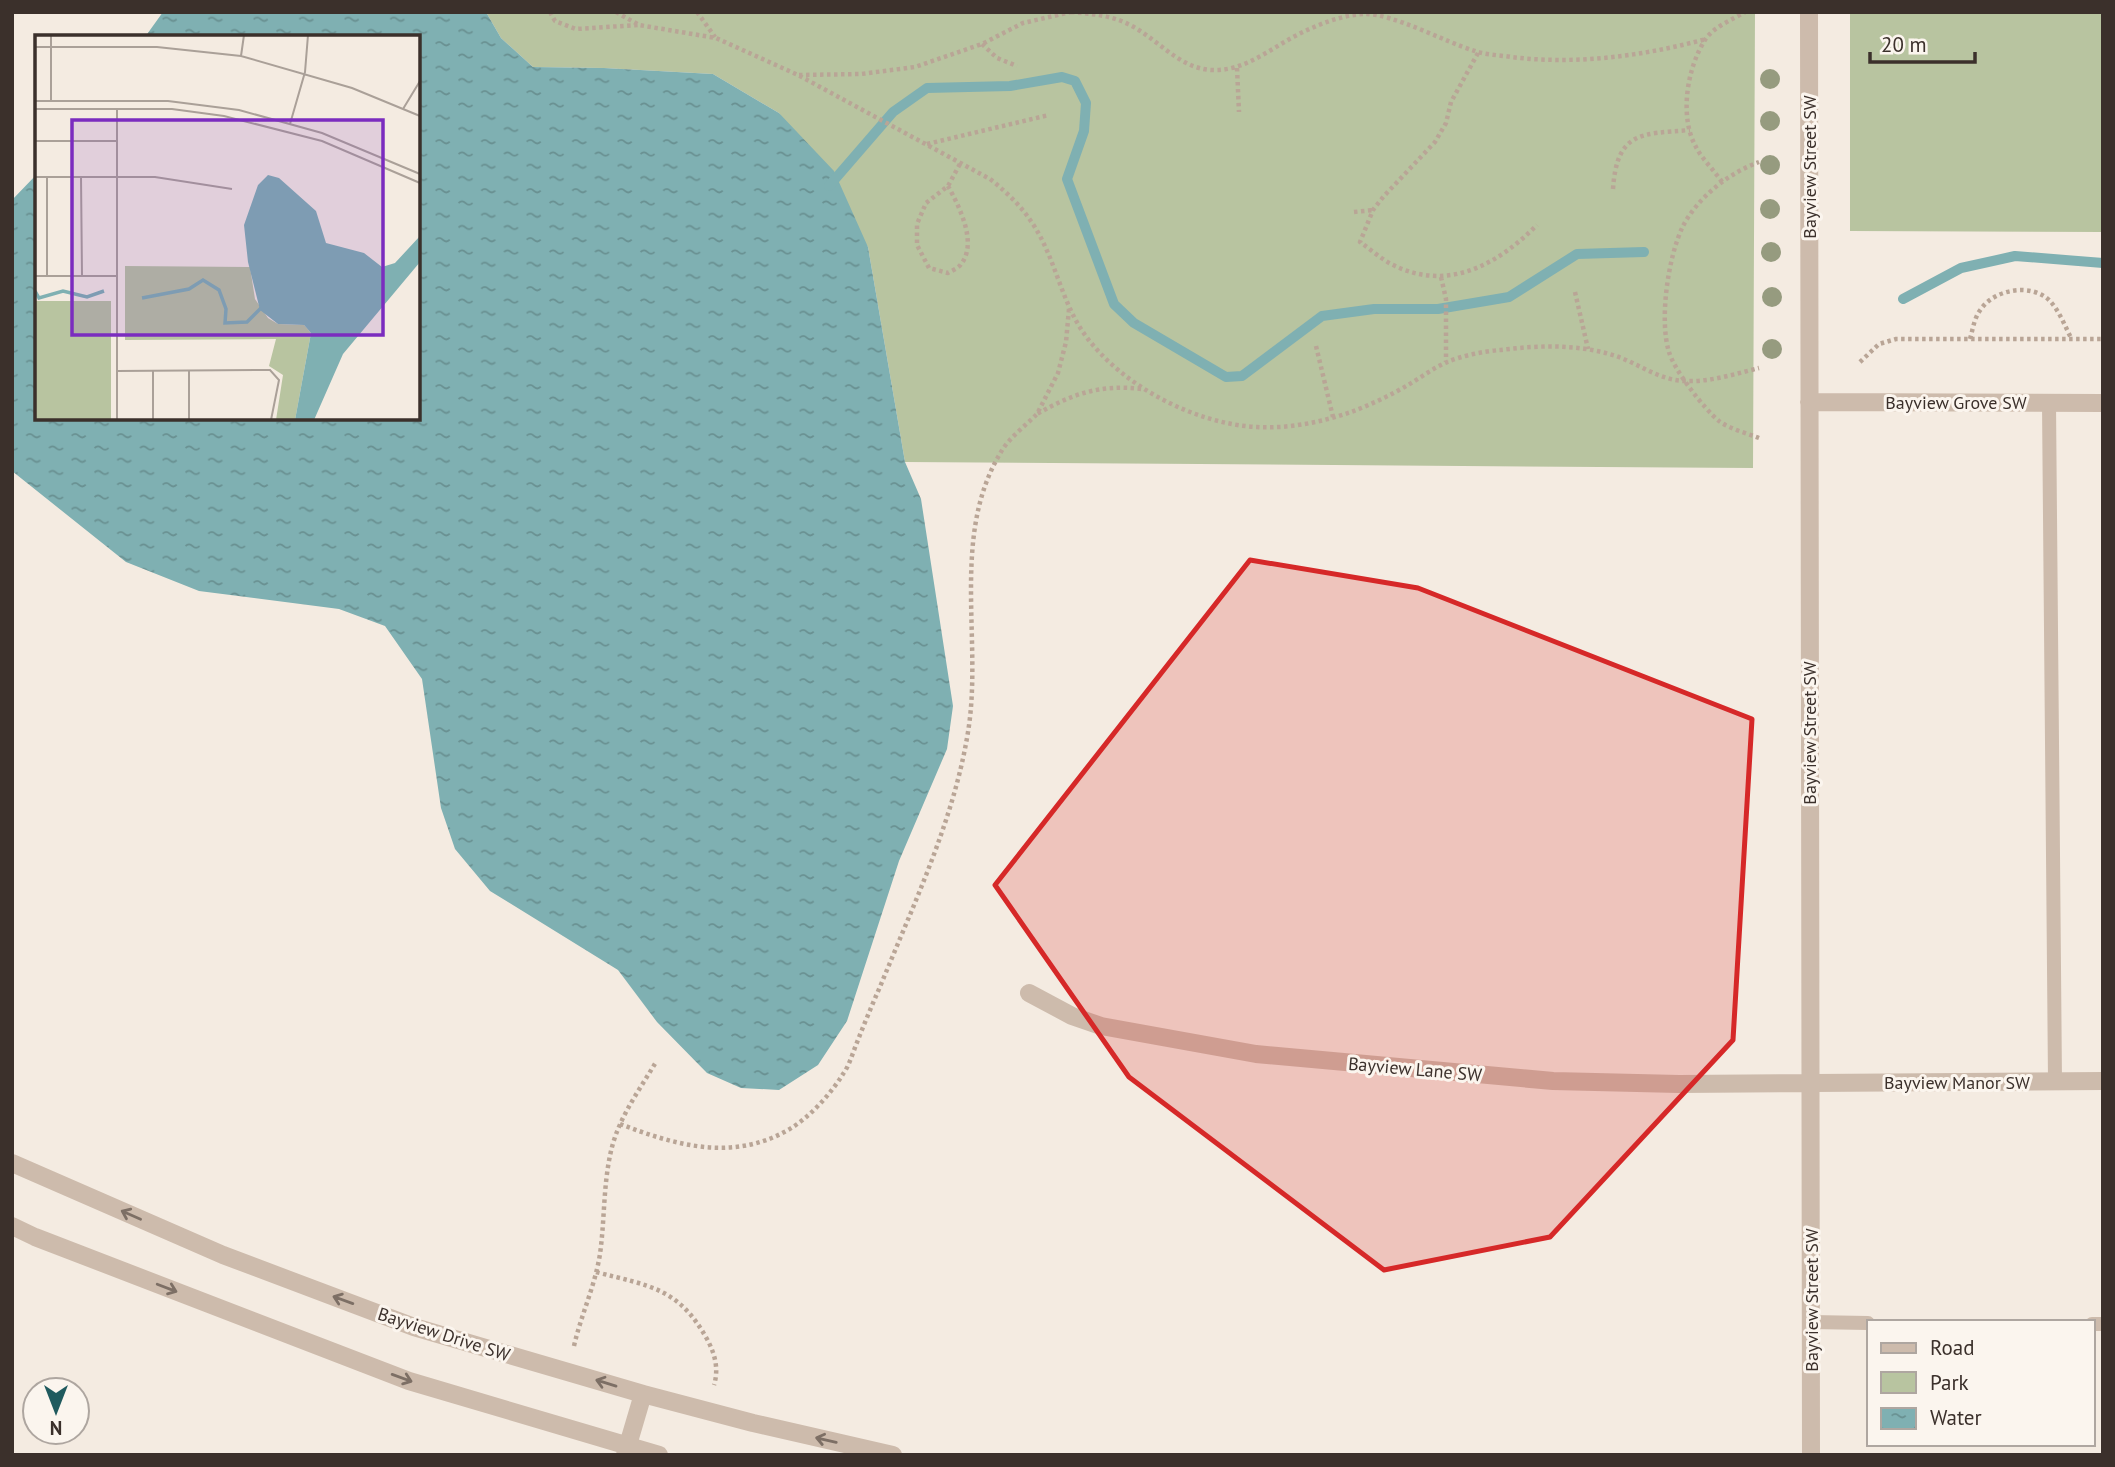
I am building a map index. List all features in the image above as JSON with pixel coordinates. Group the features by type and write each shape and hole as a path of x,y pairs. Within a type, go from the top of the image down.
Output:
{"street":[{"name":"Bayview Street SW","path":"1809,12 1811,1455"},
{"name":"Bayview Grove SW","path":"1809,402 2103,403"},
{"name":"Bayview Lane SW","path":"1029,993 1072,1016 1101,1026 1256,1054 1553,1081 1679,1084 1810,1082"},
{"name":"Bayview Manor SW","path":"1810,1082 2103,1081"},
{"name":"Bayview Drive SW","path":"12,1163 223,1255 414,1326 643,1394 893,1455"},
{"path":"12,1226 47,1242 410,1381 626,1451 659,1455"},
{"path":"626,1451 643,1394"}],"lane":[{"path":"2049,403 2055,1081"},
{"path":"1811,1322 1867,1323"}],"path":[{"path":"550,12 555,21 576,29 639,25 716,38 798,75 990,179 1015,199 1037,230 1070,308 1085,335 1106,359 1143,389 1204,417 1257,427 1302,424 1353,411 1405,387 1446,362 1497,350 1530,347 1588,349 1619,357 1684,382 1712,379 1759,368"},
{"path":"616,12 639,25"},
{"path":"697,12 716,38"},
{"path":"798,75 861,74 915,66 982,44 1023,23 1071,12 1107,16 1130,24 1186,62 1210,70 1237,68 1303,32 1336,19 1366,14 1391,19 1478,52 1532,60 1573,60 1661,51 1706,38 1745,12"},
{"path":"1706,38 1696,59 1688,89 1687,115 1695,146 1722,182"},
{"path":"982,44 997,58 1017,66"},
{"path":"1478,52 1451,102 1446,123 1435,142 1423,157 1399,177 1373,210 1360,242 1390,264 1412,272 1441,277 1487,265 1515,247 1537,225"},
{"path":"1237,68 1239,112"},
{"path":"925,144 1049,115"},
{"path":"1613,189 1618,157 1630,141 1647,133 1690,130"},
{"path":"948,186 957,203 968,243 961,264 947,274 929,268 917,245 917,224 926,203 948,186 961,162"},
{"path":"1759,162 1742,168 1722,182 1702,201 1683,226 1665,293 1669,353 1684,382 1719,421 1759,438"},
{"path":"1354,212 1373,210"},
{"path":"1441,277 1446,299 1446,362"},
{"path":"1970,340 1980,309 1990,299 2005,292 2019,290 2034,292 2049,300 2071,339"},
{"path":"1575,292 1588,349"},
{"path":"1037,414 1058,373 1066,342 1070,308"},
{"path":"1860,362 1879,344 1888,341 2103,339"},
{"path":"1316,346 1333,417"},
{"path":"620,1124 688,1147 727,1147 764,1141 790,1130 819,1104 844,1073 934,856 968,734 974,687 971,568 973,529 988,478 1002,450 1037,414 1067,397 1092,390 1120,386 1143,389"},
{"path":"574,1373 574,1345 596,1272 612,1148 620,1124 656,1062"},
{"path":"596,1272 650,1286 673,1297 696,1319 717,1363 717,1377 708,1411"}],"highlighted area":[{"path":"1250,560 1418,588 1752,719 1733,1040 1550,1237 1384,1270 1129,1077 995,885"}],"green space":[{"path":"486,12 1755,12 1753,468 905,462 868,247 779,113 713,74 533,67 501,38"},
{"path":"1850,12 2103,12 2103,232 1850,231"}],"water":[{"path":"163,12 486,12 501,38 533,67 713,74 779,113 834,171 868,247 905,462 921,499 953,706 947,749 899,861 847,1021 818,1065 779,1090 741,1088 707,1073 657,1022 618,970 490,891 455,849 441,808 422,679 385,626 339,609 199,591 126,562 12,471 12,200 35,176 35,420 420,420 420,35 146,35"}],"waterway":[{"path":"829,186 893,112 927,88 1010,86 1062,77 1075,81 1086,103 1084,131 1067,179 1114,304 1134,323 1226,377 1242,376 1322,316 1374,309 1438,309 1509,297 1577,254 1644,252"},
{"path":"1903,299 1961,268 2015,256 2103,263"}]}
